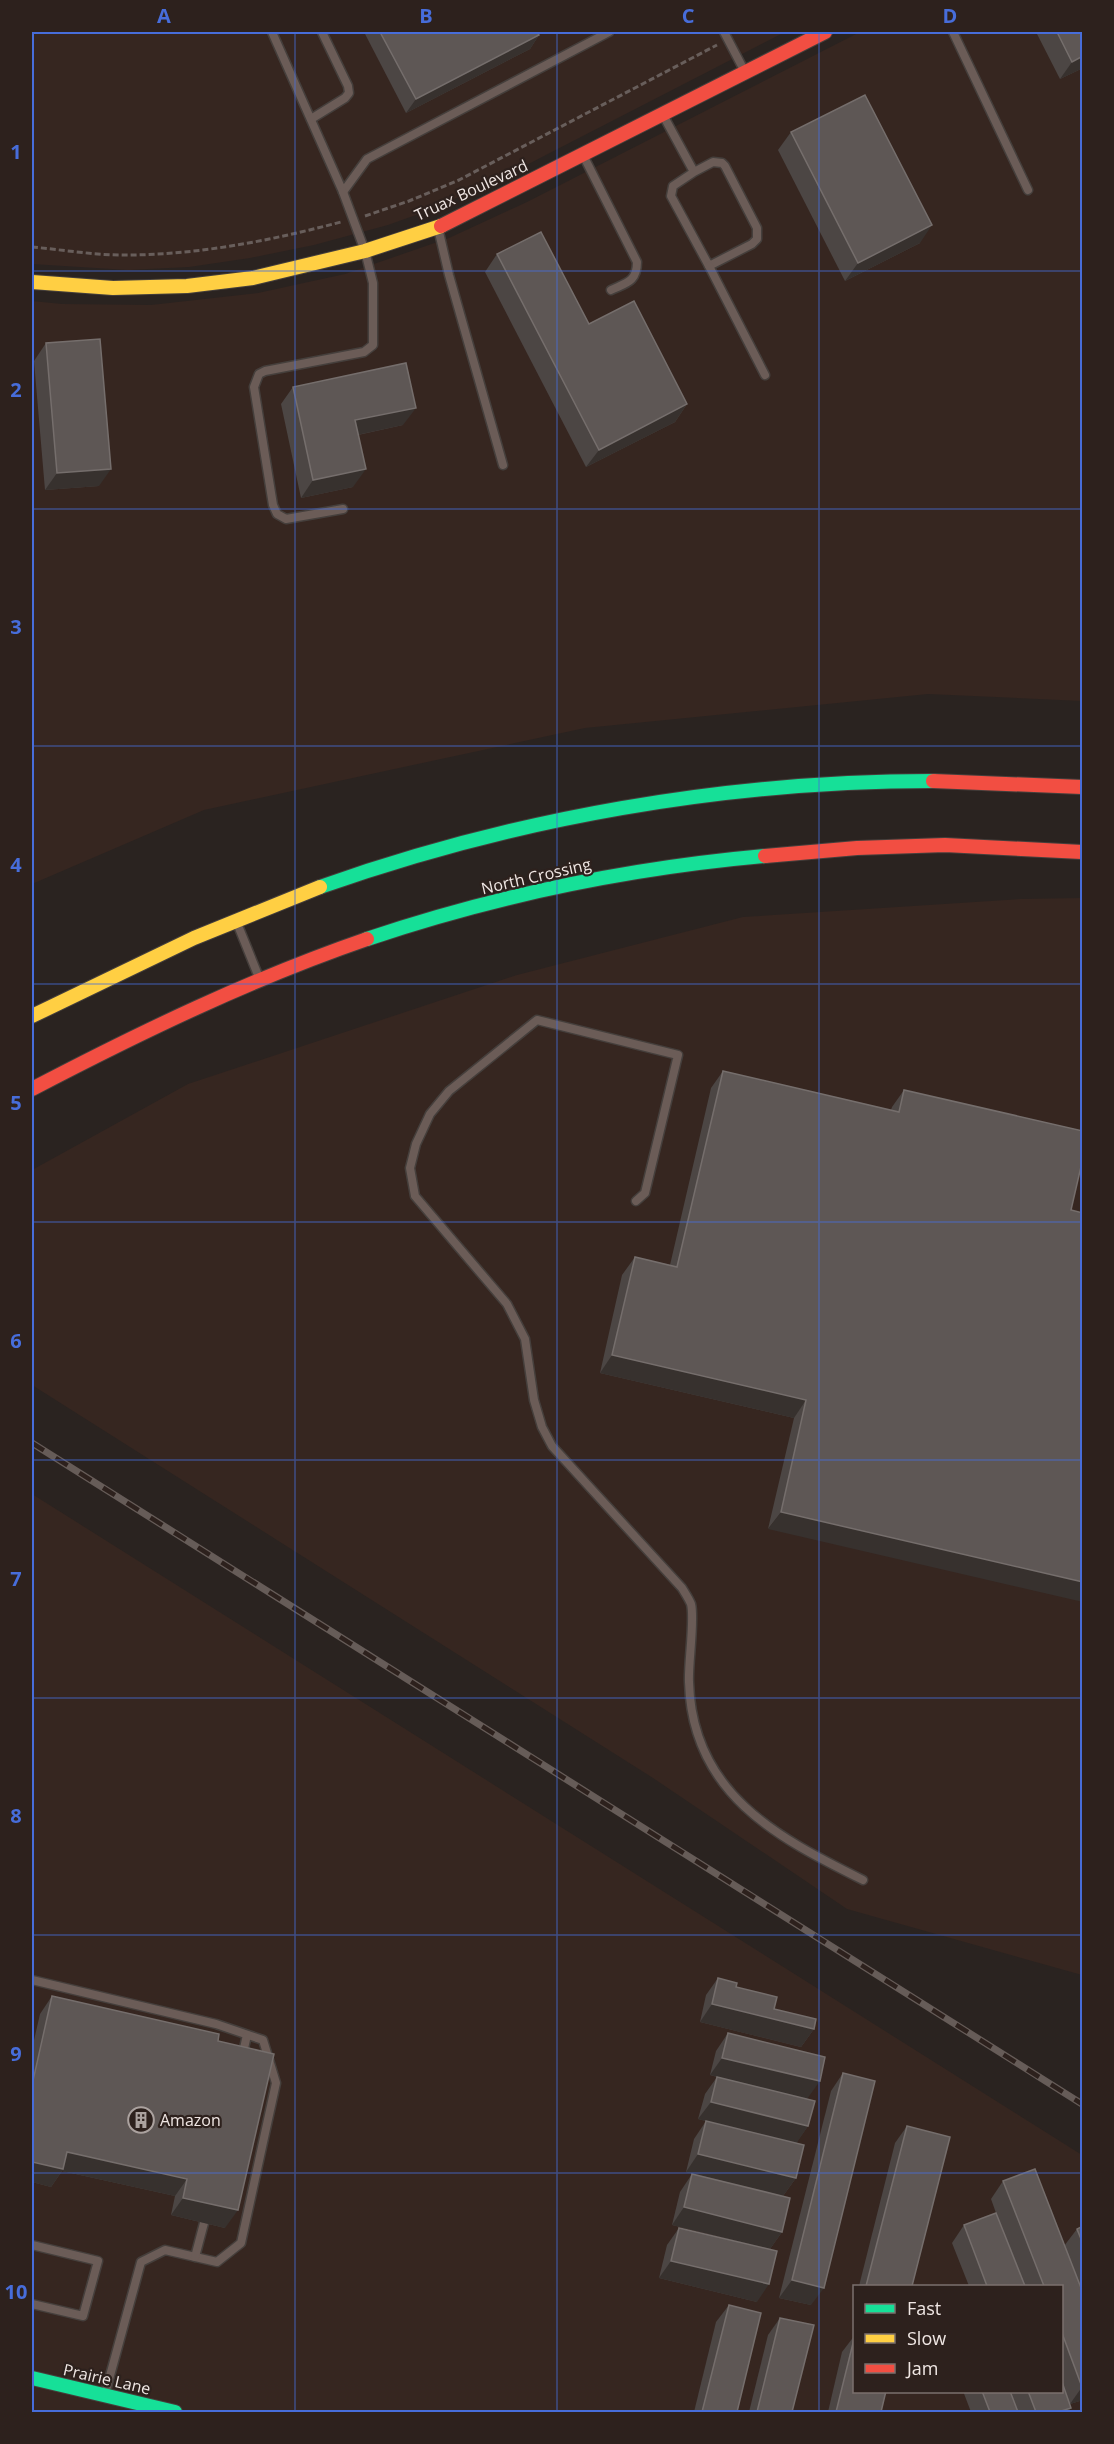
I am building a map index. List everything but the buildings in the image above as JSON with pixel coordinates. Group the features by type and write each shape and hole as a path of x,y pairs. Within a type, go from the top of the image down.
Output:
{"main road":[{"name":"Truax Boulevard","path":"32,282 113,288 187,286 253,278 365,251 438,227 825,32"},
{"path":"32,1016 134,964 235,920 363,872 478,839 602,812 725,793 849,783 974,781 1083,787"},
{"name":"North Crossing","path":"32,1089 142,1032 259,978 377,936 494,902 613,875 737,857 862,848 987,845 1083,852"},
{"name":"Prairie Lane","path":"32,2378 175,2412"}],"lane":[{"path":"272,32 343,192 365,251 373,283 375,339 370,349 364,352 266,371 259,374 254,387 273,505 277,513 286,519 343,509"},
{"path":"311,119 345,98 349,93 348,86 322,32"},
{"path":"343,192 367,159 609,32"},
{"path":"953,32 1028,190"},
{"path":"726,35 746,72"},
{"path":"663,114 694,172"},
{"path":"583,154 637,262 637,273 630,281 610,290"},
{"path":"709,266 752,244 758,234 722,163 713,162 673,186 670,195 765,375"},
{"path":"438,227 458,309 503,465"},
{"path":"235,920 259,978"},
{"path":"636,1201 645,1193 678,1055 537,1020 449,1091 430,1114 416,1144 410,1168 415,1196 507,1304 517,1322 525,1339 534,1400 542,1427 552,1446 682,1588 691,1606 688,1683 693,1725 710,1764 732,1793 767,1827 802,1850 863,1880"},
{"path":"32,1980 216,2024 263,2040 276,2083 241,2243 217,2262 165,2250 141,2262 105,2396"},
{"path":"240,2067 247,2035"},
{"path":"195,2257 204,2223"},
{"path":"32,2245 98,2261 83,2316 32,2304"}],"path":[{"path":"32,247 131,256 194,251 281,238 353,219 409,201 459,180 726,35"}],"shaded area":[{"path":"32,32 785,32 501,178 427,211 388,225 314,245 250,258 189,267 128,270 32,264"},
{"path":"860,32 1082,32 1082,701 928,694 585,728 204,810 32,884 32,301 62,304 151,305 258,293 345,274 449,238 527,202"},
{"path":"1082,898 1082,1975 847,1909 653,1778 32,1385 32,1170 188,1084 517,975 743,917 1021,899"},
{"path":"32,1494 1082,2155 1082,2412 32,2412"}],"railway":[{"path":"32,1443 1082,2104"}],"traffic: fast":[{"path":"320,887 469,841 622,808 699,796 777,788 933,781"},
{"path":"367,939 464,910 563,886 664,868 765,856"},
{"path":"32,2378 175,2412"}],"traffic: slow":[{"path":"32,282 113,288 187,286 253,278 365,251 441,226"},
{"path":"32,1016 194,938 320,887"}],"traffic: jam":[{"path":"441,226 825,32"},
{"path":"933,781 1082,787"},
{"path":"765,856 857,848 945,845 1082,852"},
{"path":"32,1089 114,1047 239,989 367,939"}],"place":[{"name":"Amazon","path":"141,2120"}]}
